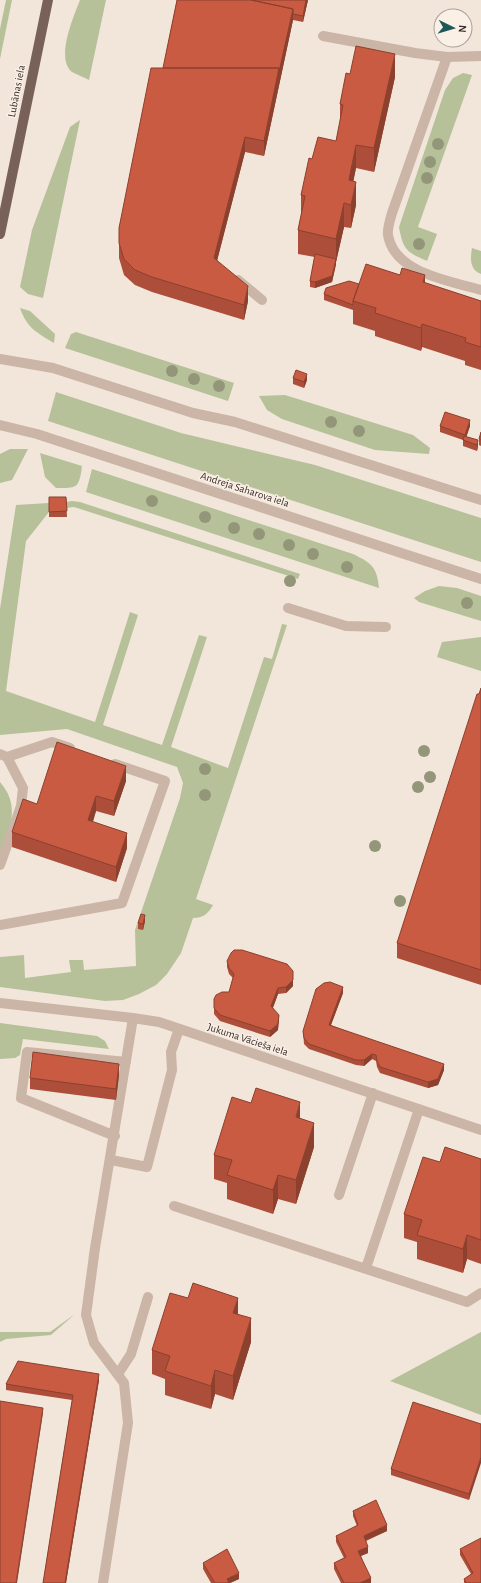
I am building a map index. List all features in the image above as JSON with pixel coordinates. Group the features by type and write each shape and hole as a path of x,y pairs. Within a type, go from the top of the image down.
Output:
{"main road":[{"name":"Lubānas iela","path":"0,234 48,0"}],"street":[{"path":"323,36 415,53 447,57 481,56"},
{"path":"447,57 392,214 388,234 393,252 413,269 481,290"},
{"path":"228,271 262,300"},
{"path":"0,359 53,368 193,413 235,422 481,500"},
{"name":"Andreja Saharova iela","path":"0,425 37,434 481,579"},
{"path":"288,608 346,626 386,627"},
{"path":"0,865 21,806 23,788 4,755 52,742 82,753"},
{"path":"0,925 122,903 165,781 105,760"},
{"name":"Jukuma Vācieša iela","path":"0,1003 159,1022 481,1130"},
{"path":"103,1583 128,1422 124,1383 94,1343 86,1316 95,1248 115,1136 133,1018"},
{"path":"110,1160 147,1167 172,1070 171,1052 179,1029"},
{"path":"115,1136 21,1098 27,1052 126,1062"},
{"path":"339,1195 373,1093"},
{"path":"366,1268 419,1109"},
{"path":"174,1206 467,1302 481,1293"},
{"path":"118,1374 131,1354 148,1297"}],"green space":[{"path":"6,0 12,0 0,59 0,29"},
{"path":"80,0 106,0 89,80 72,72 67,66 65,57 67,37"},
{"path":"463,73 472,75 418,227 437,234 427,261 414,255 407,249 402,240 399,227 445,90 453,78"},
{"path":"80,120 43,298 28,294 20,287 32,230 70,127"},
{"path":"472,248 481,251 481,274 473,267 471,256"},
{"path":"20,308 30,311 55,334 54,343 42,336 29,325"},
{"path":"76,332 234,383 228,401 65,348 71,334"},
{"path":"56,392 181,433 315,465 481,518 481,562 48,421"},
{"path":"285,395 413,435 430,448 429,454 375,450 282,419 267,410 259,396"},
{"path":"10,449 28,449 12,480 0,483 0,454"},
{"path":"40,453 82,466 80,479 76,486 56,488 45,477"},
{"path":"92,469 353,554 372,566 377,575 379,588 86,492"},
{"path":"66,502 80,502 300,574 298,579 74,507 66,508"},
{"path":"49,503 49,512 26,541 6,691 95,722 130,612 138,615 103,725 162,745 199,635 207,637 171,747 228,768 264,657 272,659 282,624 287,625 196,899 213,905 205,915 193,918 181,953 167,974 156,985 123,1000 105,1001 0,987 0,957 24,955 25,978 71,972 69,960 83,960 84,970 136,966 135,930 180,798 183,783 177,767 67,729 0,735 0,609 16,505"},
{"path":"439,586 457,588 481,596 481,621 419,602 414,598 425,591"},
{"path":"481,637 481,671 437,657 442,642"},
{"path":"0,782 10,799 12,816 0,851"},
{"path":"0,1023 97,1036 105,1041 109,1049 23,1039 20,1055 15,1058 0,1059"},
{"path":"75,1314 51,1335 6,1339 0,1342 0,1332 50,1332"},
{"path":"481,1332 481,1415 390,1381"}],"building":[{"path":"177,0 251,0 293,9 279,72 279,68 163,68"},
{"path":"251,0 306,0 303,16 293,14 293,9"},
{"path":"356,46 395,54 374,148 356,145 349,180 356,182 351,205 344,203 336,239 298,230 305,196 301,195 309,158 312,159 318,137 336,141 343,105 340,104 346,73 350,74"},
{"path":"151,68 279,68 264,141 245,137 214,258 248,286 244,305 152,277 135,270 124,259 119,243 119,228"},
{"path":"315,254 336,259 332,276 315,282 310,281"},
{"path":"366,264 400,275 402,268 425,275 423,282 481,301 481,347 465,342 466,338 422,324 421,328 375,313 376,308 353,301"},
{"path":"349,281 359,284 353,305 324,294 326,288"},
{"path":"296,370 307,374 304,382 293,378"},
{"path":"445,412 470,420 465,435 440,426"},
{"path":"464,436 478,440 477,445 463,440"},
{"path":"49,497 66,497 67,511 49,512"},
{"path":"481,688 481,970 397,943 477,694 479,694"},
{"path":"57,742 126,766 114,801 96,796 88,820 127,833 116,867 12,832 23,799 37,804"},
{"path":"141,914 145,915 143,924 138,923"},
{"path":"234,950 242,950 287,964 293,971 293,980 286,987 278,988 271,1006 279,1015 278,1024 270,1031 220,1015 214,1008 214,999 216,995 222,992 229,992 234,974 229,968 227,961"},
{"path":"330,982 343,987 329,1025 444,1064 438,1079 428,1082 380,1067 376,1055 372,1054 364,1060 356,1060 309,1044 304,1038 303,1031 316,989 324,983"},
{"path":"33,1052 119,1064 116,1089 30,1078"},
{"path":"256,1088 300,1102 296,1117 314,1123 296,1180 278,1175 273,1190 227,1175 232,1160 214,1155 232,1097 251,1103"},
{"path":"445,1147 481,1159 481,1240 467,1235 463,1249 417,1235 422,1220 404,1214 423,1157 440,1162"},
{"path":"193,1283 238,1298 233,1313 251,1318 233,1376 215,1370 211,1386 165,1371 170,1356 152,1350 170,1293 188,1298"},
{"path":"18,1361 99,1374 65,1583 43,1583 73,1395 6,1384"},
{"path":"0,1401 43,1408 16,1583 0,1583"},
{"path":"413,1402 481,1424 481,1457 469,1494 391,1469"},
{"path":"376,1500 387,1525 364,1536 368,1547 358,1551 371,1578 360,1583 344,1583 334,1563 346,1557 336,1536 358,1525 353,1511"},
{"path":"481,1538 481,1583 466,1583 464,1579 473,1573 460,1549"},
{"path":"227,1549 239,1573 227,1579 229,1583 215,1583 203,1563"}]}
